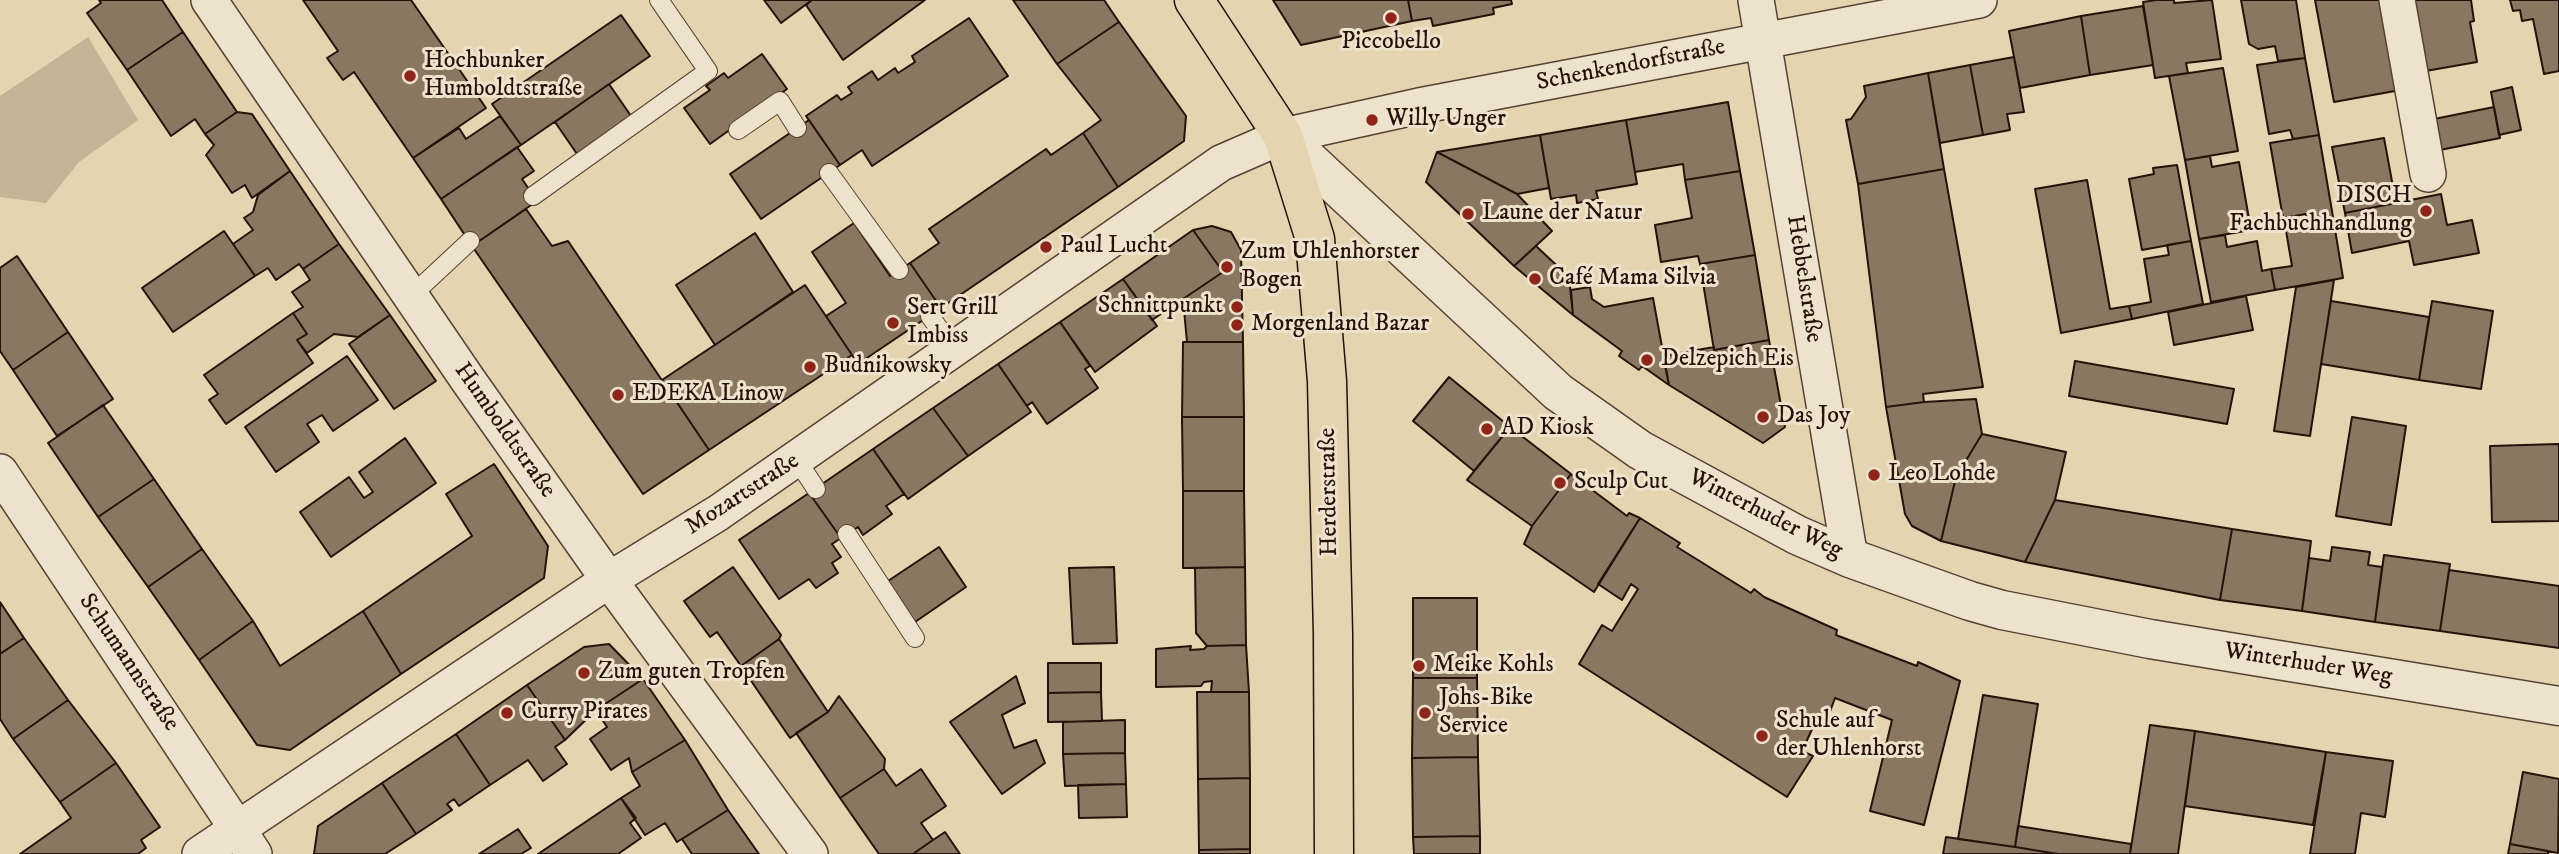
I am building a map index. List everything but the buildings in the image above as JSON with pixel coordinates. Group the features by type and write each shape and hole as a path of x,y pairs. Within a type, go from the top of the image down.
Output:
{"main road":[{"name":"Winterhuder Weg","path":"1194,0 1283,136"},
{"name":"Herderstraße","path":"1283,136 1315,239 1327,382 1333,634 1334,854"}],"street":[{"name":"Humboldtstraße","path":"209,0 608,580 810,854"},
{"name":"Hebbelstraße","path":"1756,0 1850,558"},
{"name":"Schenkendorfstraße","path":"1283,136 1419,106 1979,0"},
{"path":"2397,0 2428,174"},
{"name":"Mozartstraße","path":"200,854 246,841 608,580 718,513 797,460 1034,291 1221,163 1283,136"},
{"name":"Winterhuder Weg","path":"1283,136 1558,392 1640,450 1797,535 1850,558 2002,610 2150,639 2559,706"},
{"name":"Schumannstraße","path":"0,472 246,841"}],"lane":[{"path":"533,196 708,71 659,0"},
{"path":"738,130 780,102 797,128"},
{"path":"829,173 899,270"},
{"path":"411,296 470,241"},
{"path":"930,316 954,350"},
{"path":"797,460 816,489"},
{"path":"847,534 915,638"}],"shaded area":[{"path":"88,37 138,120 79,162 46,203 0,197 0,96"}],"place":[{"name":"Piccobello","path":"1391,18"},
{"name":"Hochbunker Humboldtstraße","path":"410,76"},
{"name":"Willy Unger","path":"1372,120"},
{"name":"DISCH Fachbuchhandlung","path":"2426,211"},
{"name":"Laune der Natur","path":"1468,214"},
{"name":"Paul Lucht","path":"1046,247"},
{"name":"Zum Uhlenhorster Bogen","path":"1227,267"},
{"name":"Café Mama Silvia","path":"1535,279"},
{"name":"Schnittpunkt","path":"1237,307"},
{"name":"Sert Grill Imbiss","path":"893,323"},
{"name":"Morgenland Bazar","path":"1237,325"},
{"name":"Delzepich Eis","path":"1647,360"},
{"name":"Budnikowsky","path":"810,367"},
{"name":"EDEKA Linow","path":"618,395"},
{"name":"Das Joy","path":"1763,417"},
{"name":"AD Kiosk","path":"1487,429"},
{"name":"Leo Lohde","path":"1874,475"},
{"name":"Sculp Cut","path":"1560,483"},
{"name":"Meike Kohls","path":"1419,666"},
{"name":"Zum guten Tropfen","path":"584,673"},
{"name":"Curry Pirates","path":"507,713"},
{"name":"Johs-Bike Service","path":"1425,713"},
{"name":"Schule auf der Uhlenhorst","path":"1762,736"}]}
